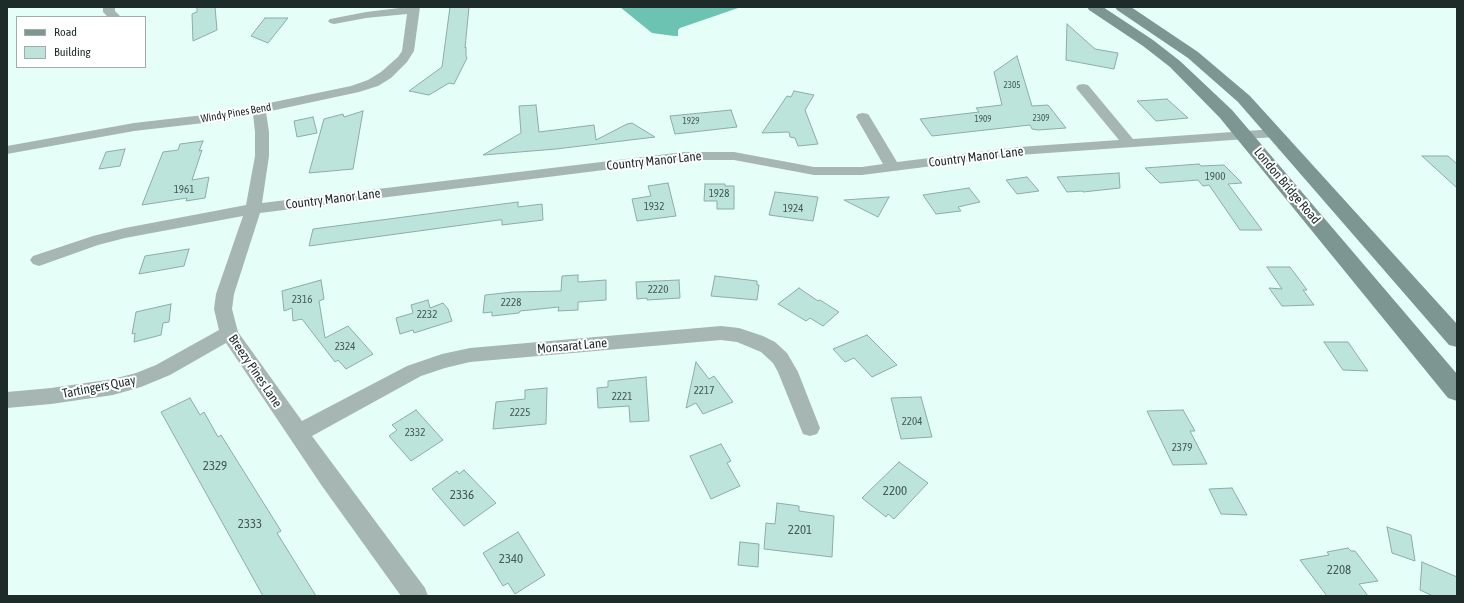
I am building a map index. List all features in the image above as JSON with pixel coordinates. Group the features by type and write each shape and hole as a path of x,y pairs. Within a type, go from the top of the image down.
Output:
{"main road":[{"name":"London Bridge Road","path":"1094,7 1148,43 1175,64 1201,88 1244,135 1457,391"},
{"name":"London Bridge Road","path":"1122,7 1160,31 1214,72 1244,99 1457,339"}],"street":[{"path":"109,7 109,12 114,16"},
{"path":"334,21 414,9"},
{"name":"Windy Pines Bend","path":"7,150 134,127 200,120 354,89 373,83 397,66 408,51 414,9"},
{"path":"1083,88 1129,143"},
{"name":"Breezy Pines Lane","path":"259,109 262,132 262,156 253,209 224,294 223,310 228,333 298,433 416,596"},
{"path":"863,117 892,167"},
{"name":"Country Manor Lane","path":"39,260 93,241 125,233 253,209 684,156 734,156 789,167 821,171 862,171 1018,151 1275,133"},
{"name":"Tartingers Quay","path":"7,400 51,396 113,387 141,379 163,370 228,333"},
{"name":"Monsarat Lane","path":"298,433 414,371 442,361 470,355 721,333 739,335 756,341 768,347 780,358 788,372 810,428"}],"shaded area":[{"path":"620,7 741,7 680,28 678,30 678,36 674,36 652,33"}],"building":[{"path":"197,7 215,7 217,30 193,41 192,14 197,12"},
{"path":"450,7 469,7 465,48 466,47 467,58 454,84 449,83 429,95 409,91 442,67"},
{"path":"265,18 288,18 268,43 251,36"},
{"path":"1067,24 1095,49 1118,53 1114,69 1066,60"},
{"path":"1017,56 1032,106 1048,105 1066,128 1038,130 1032,129 1030,125 932,136 920,119 979,112 976,108 1002,105 994,72"},
{"path":"794,91 814,95 805,110 818,144 798,146 795,138 790,137 789,132 762,133 787,96 791,97"},
{"path":"1167,99 1188,118 1156,121 1137,101"},
{"path":"536,105 539,132 594,125 596,140 627,124 632,123 655,137 556,149 483,155 521,133 519,106"},
{"path":"731,110 737,127 675,134 670,116"},
{"path":"363,111 353,169 309,173 324,119 343,114 344,117"},
{"path":"313,117 317,133 297,137 294,121"},
{"path":"203,141 199,151 202,150 192,180 209,177 205,198 186,201 187,198 142,205 163,152 178,150 180,144"},
{"path":"125,149 120,166 99,169 106,152"},
{"path":"1422,156 1448,156 1457,164 1457,188"},
{"path":"1199,164 1201,166 1224,165 1242,183 1228,184 1262,230 1240,230 1209,185 1203,186 1198,180 1160,183 1145,168"},
{"path":"1119,173 1120,188 1083,192 1067,192 1057,177"},
{"path":"1027,177 1039,191 1017,194 1006,180"},
{"path":"668,183 676,216 637,221 632,199 651,196 648,186"},
{"path":"705,184 725,184 725,186 734,186 734,209 717,209 717,201 704,201"},
{"path":"969,188 980,202 958,207 961,211 936,214 923,195"},
{"path":"775,192 818,197 813,221 769,215"},
{"path":"889,197 878,217 844,200"},
{"path":"518,202 518,207 542,204 543,220 502,225 502,220 499,220 309,246 313,229"},
{"path":"189,249 184,266 139,274 145,256"},
{"path":"1267,267 1290,267 1307,290 1303,290 1314,305 1282,306 1269,288 1282,289"},
{"path":"578,275 578,282 606,280 606,300 578,302 578,310 558,311 559,307 520,311 519,313 492,316 492,312 483,313 485,295 513,292 561,291 562,276"},
{"path":"715,276 757,281 757,285 759,285 757,300 711,296"},
{"path":"321,280 324,299 319,301 325,338 348,326 373,354 346,369 338,360 335,362 302,319 293,321 292,308 284,311 282,291"},
{"path":"679,280 680,298 647,300 647,298 637,299 636,282"},
{"path":"799,288 818,301 820,300 839,312 823,326 810,318 806,321 778,304"},
{"path":"428,300 430,308 443,303 448,309 452,321 414,333 413,330 400,334 396,318 413,313 411,305"},
{"path":"171,304 169,322 163,323 161,335 134,342 135,333 132,334 136,312"},
{"path":"867,335 897,365 872,377 854,358 845,362 833,349"},
{"path":"1324,342 1348,342 1368,371 1343,370"},
{"path":"696,362 709,379 714,376 733,402 703,414 696,403 686,408"},
{"path":"646,377 649,421 630,422 629,406 598,408 597,388 608,387 608,381"},
{"path":"547,388 546,424 493,429 496,402 525,399 525,390"},
{"path":"921,397 932,437 901,439 891,398"},
{"path":"190,398 200,415 204,412 218,437 221,435 281,531 277,533 316,596 263,596 161,412"},
{"path":"416,410 443,440 411,461 389,436 397,430 392,425"},
{"path":"1183,410 1195,431 1190,431 1207,464 1173,465 1147,411"},
{"path":"721,444 731,461 727,463 740,486 711,499 690,456"},
{"path":"899,462 928,483 894,519 888,514 886,517 862,498"},
{"path":"464,470 496,503 464,526 432,489 457,471 459,474"},
{"path":"1232,488 1247,515 1221,514 1209,489"},
{"path":"777,503 799,506 799,511 834,516 832,557 764,549 766,523 775,524"},
{"path":"1387,527 1411,535 1415,561 1392,553"},
{"path":"518,532 545,575 515,594 508,583 503,586 483,553"},
{"path":"740,542 759,544 758,567 738,565"},
{"path":"1348,548 1351,551 1355,551 1378,581 1359,584 1368,596 1327,596 1300,560 1329,555 1327,552"},
{"path":"1422,562 1457,577 1457,596 1433,596 1420,590"}]}
